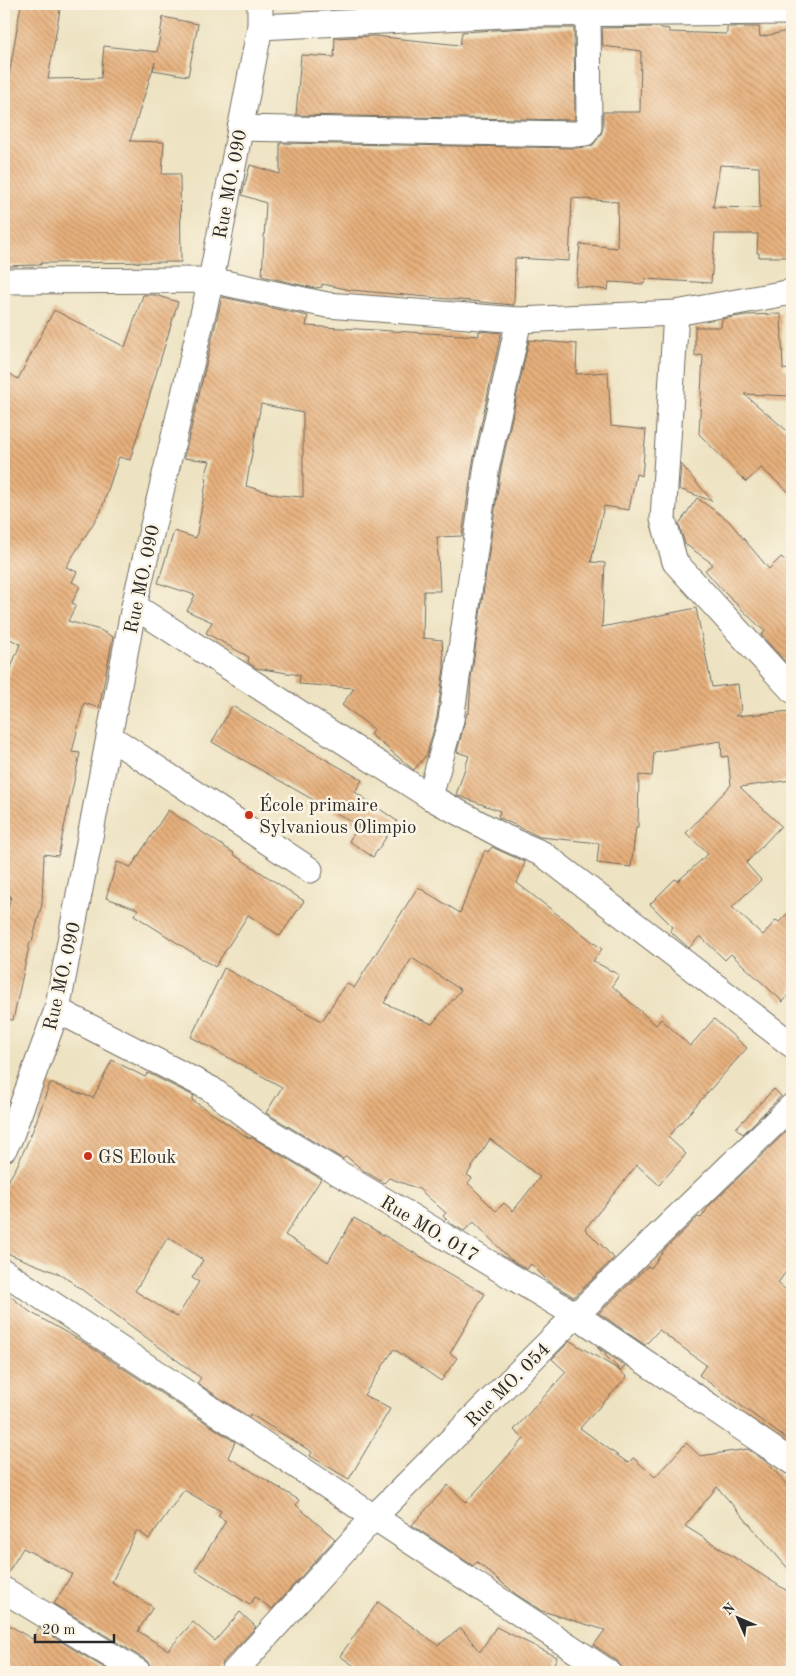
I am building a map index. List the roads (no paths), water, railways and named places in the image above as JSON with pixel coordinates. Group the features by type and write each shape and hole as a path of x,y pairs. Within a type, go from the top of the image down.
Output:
{"street":[{"path":"260,15 528,9 588,14 792,12"},
{"path":"240,128 576,134 584,132 589,127 588,14"},
{"name":"Rue MO. 090","path":"4,1148 10,1138 57,1010 134,606 211,280 260,15"},
{"path":"4,281 211,280 327,305 519,320 676,313 792,292"},
{"path":"676,313 663,519 675,562 792,690"},
{"path":"430,797 451,720 487,465 519,320"},
{"path":"134,606 430,797 506,838 543,854 792,1045"},
{"path":"110,737 310,870"},
{"name":"Rue MO. 017","path":"57,1010 211,1089 255,1123 576,1315 792,1462"},
{"name":"Rue MO. 054","path":"234,1672 375,1516 576,1315 792,1106"},
{"path":"4,1272 608,1672"},
{"path":"4,1590 138,1672"}],"place":[{"name":"École primaire Sylvanious Olimpio","path":"249,815"},
{"name":"GS Elouk","path":"88,1156"}]}
